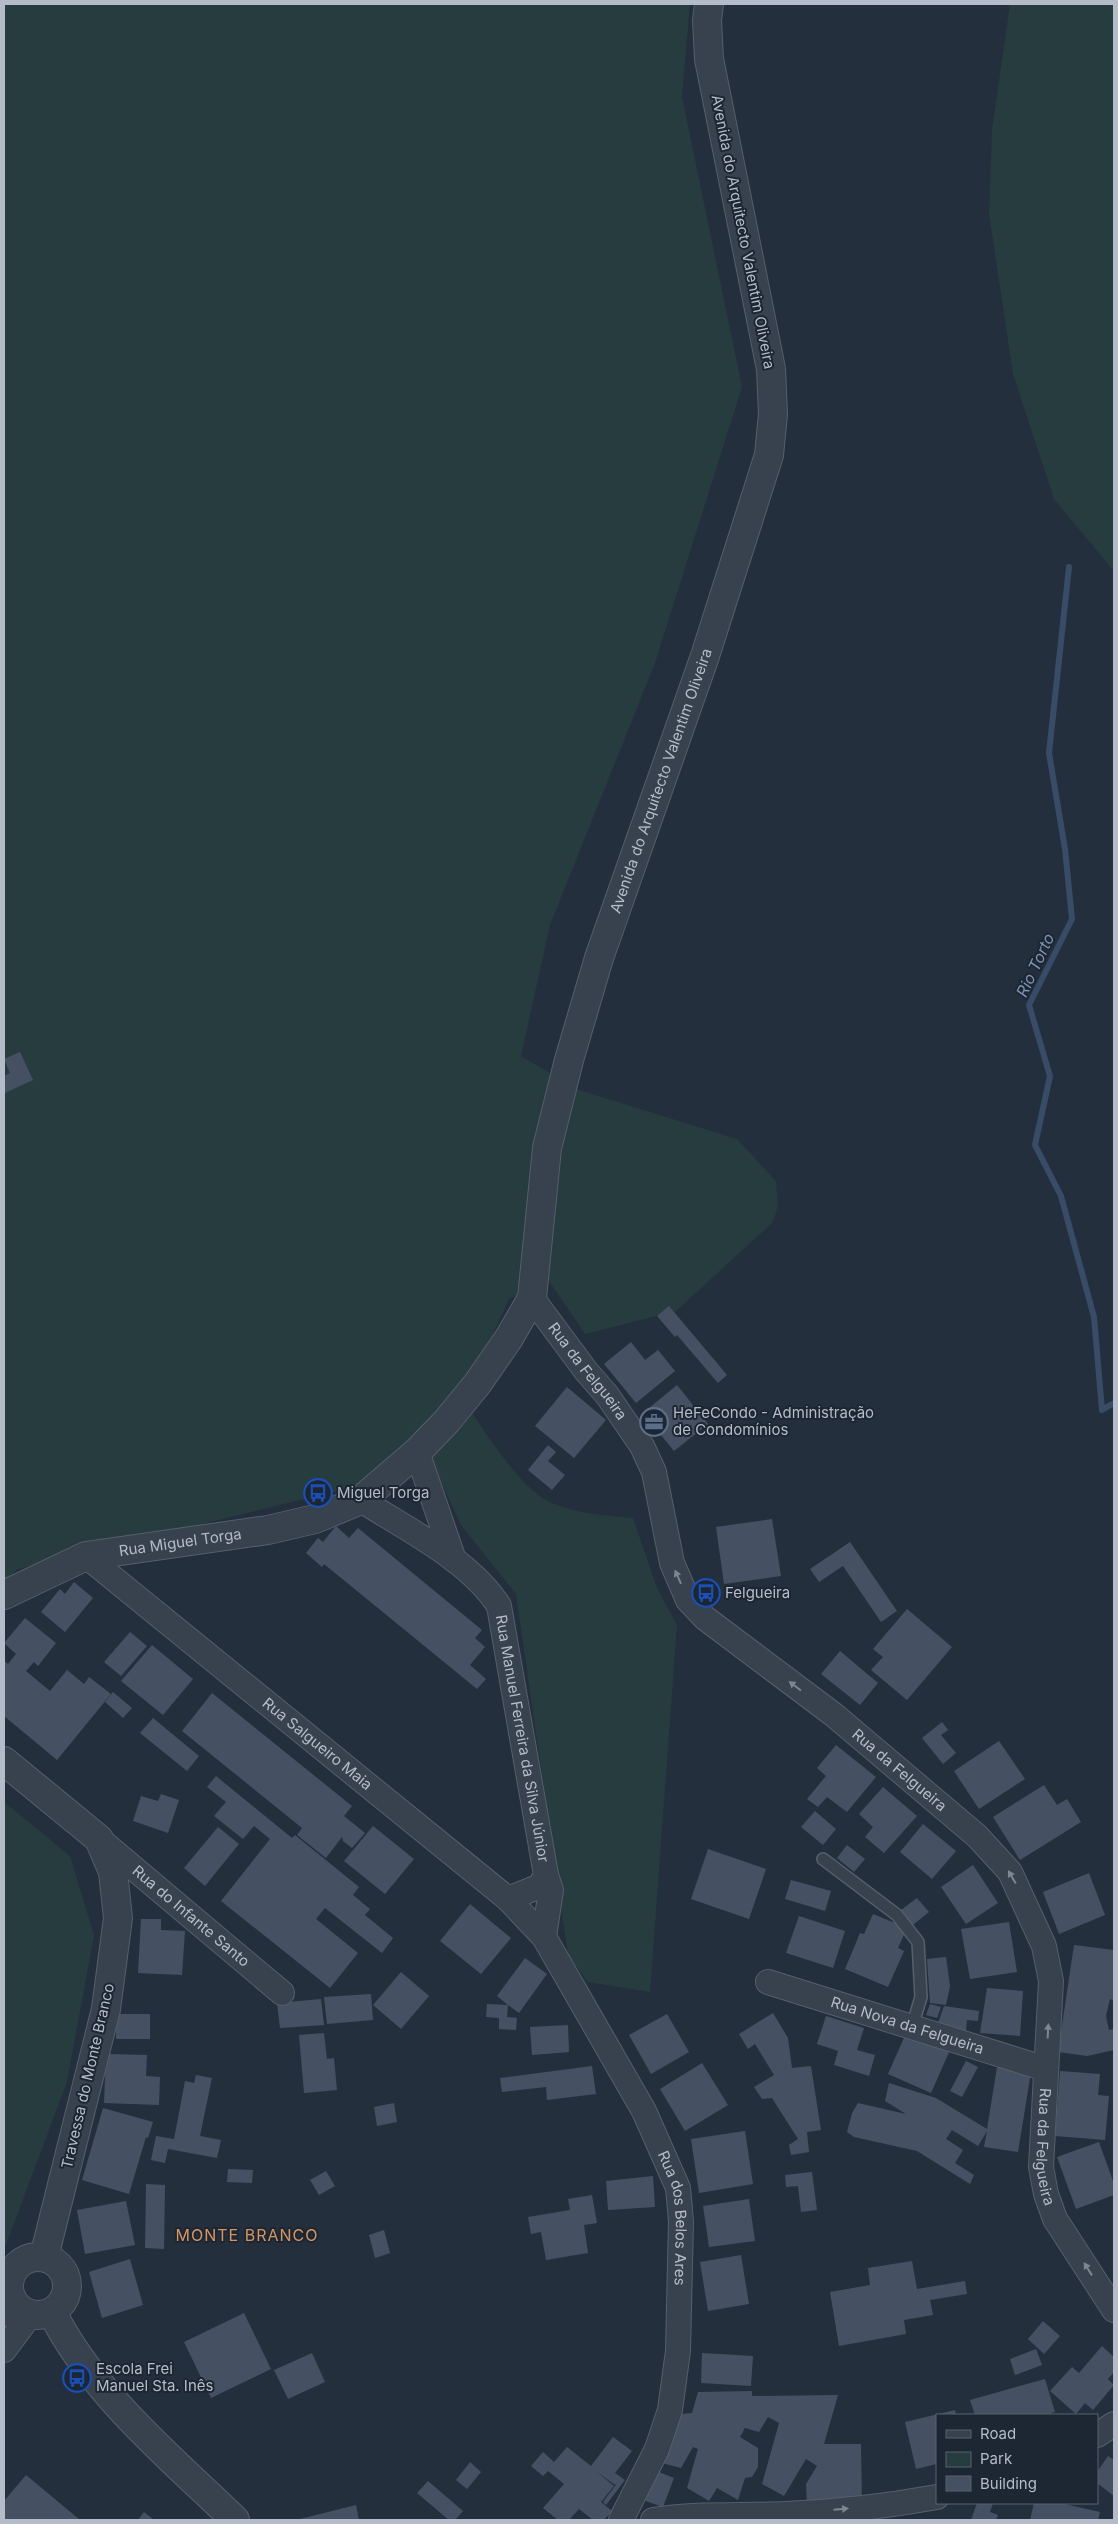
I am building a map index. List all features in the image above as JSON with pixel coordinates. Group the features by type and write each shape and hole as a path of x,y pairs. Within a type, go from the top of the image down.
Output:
{"street":[{"name":"Avenida do Arquitecto Valentim Oliveira","path":"361,1500 417,1452 446,1422 478,1384 509,1338 532,1298 548,1148 569,1060 599,958 705,656 769,455 773,414 771,369 709,60 709,4"},
{"name":"Rua da Felgueira","path":"532,1298 586,1371 607,1395 642,1446 654,1472 672,1563 688,1600 705,1618 834,1716 962,1823 1010,1872 1044,1946 1051,1981 1041,2167 1046,2194 1055,2219 1114,2310"},
{"name":"Rua Manuel Ferreira da Silva Júnior","path":"417,1452 454,1560"},
{"name":"Rua Manuel Ferreira da Silva Júnior","path":"361,1500 454,1560 490,1592 499,1606 546,1875 551,1890 544,1937"},
{"name":"Rua Miguel Torga","path":"4,1595 86,1556 268,1530 315,1520 361,1500"},
{"name":"Rua Salgueiro Maia","path":"86,1556 508,1899 544,1937"},
{"name":"Travessa do Monte Branco","path":"4,1761 99,1839 114,1872 118,1918 106,2009 44,2257"},
{"name":"Rua do Infante Santo","path":"99,1839 282,1993"},
{"name":"Rua Manuel Ferreira da Silva Júnior","path":"508,1899 540,1886 546,1875"},
{"name":"Rua dos Belos Ares","path":"544,1937 644,2111 678,2188 682,2221 678,2351 670,2410 657,2449 621,2520"},
{"name":"Rua Nova da Felgueira","path":"768,1982 1046,2069"},
{"path":"4,2350 25,2310 64,2300 67,2282 60,2266 44,2257 25,2259 18,2265 9,2282 25,2310 62,2333 119,2408 235,2520"},
{"path":"653,2520 683,2515 786,2514 874,2506 936,2497"}],"lane":[{"path":"823,1858 897,1915 918,1942 921,1997 912,2027"}],"green space":[{"path":"4,4 690,4 682,97 742,387 655,663 550,925 521,1056 579,1090 737,1139 776,1181 778,1207 772,1223 676,1311 585,1334 549,1281 509,1299 463,1400 512,1469 524,1482 546,1500 577,1511 633,1518 657,1588 677,1625 650,1992 588,1982 568,1955 516,1594 461,1525 437,1473 403,1451 366,1484 18,1569 4,1580"},
{"path":"1010,4 1114,4 1114,571 1054,499 1013,374 989,213 992,130"},
{"path":"4,1802 70,1856 94,1935 67,2082 4,2250"}],"building":[{"path":"20,1052 33,1080 5,1093 4,1076 10,1073 4,1059"},
{"path":"669,1306 727,1375 718,1383 677,1335 675,1337 657,1316"},
{"path":"631,1342 645,1360 658,1350 675,1371 636,1403 604,1364"},
{"path":"677,1385 708,1424 674,1451 643,1413"},
{"path":"567,1387 606,1420 574,1458 535,1426"},
{"path":"548,1445 556,1452 548,1461 565,1475 552,1490 528,1470"},
{"path":"772,1519 781,1576 724,1584 716,1527"},
{"path":"336,1526 349,1538 358,1528 482,1630 475,1638 485,1647 470,1665 486,1679 477,1689 324,1564 322,1567 306,1553 318,1538 323,1542"},
{"path":"850,1542 897,1611 881,1622 843,1566 819,1582 810,1569"},
{"path":"74,1582 93,1598 65,1632 41,1612 60,1589 65,1594"},
{"path":"907,1609 952,1647 907,1700 871,1670 883,1657 873,1649"},
{"path":"25,1618 56,1643 38,1666 34,1662 26,1671 50,1691 67,1670 84,1684 89,1677 111,1694 57,1760 4,1716 4,1661 8,1664 16,1654 4,1643"},
{"path":"130,1632 147,1646 121,1676 104,1662"},
{"path":"152,1645 193,1679 163,1715 121,1681"},
{"path":"840,1651 878,1683 860,1705 821,1674"},
{"path":"113,1692 132,1708 123,1718 105,1702"},
{"path":"212,1693 352,1806 344,1816 365,1833 352,1848 343,1841 342,1837 326,1858 297,1835 302,1828 182,1731"},
{"path":"153,1718 199,1756 187,1771 140,1733"},
{"path":"942,1722 948,1730 941,1735 956,1753 943,1764 922,1738"},
{"path":"999,1741 1025,1779 979,1809 954,1771"},
{"path":"836,1745 876,1777 847,1812 827,1797 818,1807 807,1799 826,1776 817,1768"},
{"path":"216,1776 292,1838 295,1835 359,1887 353,1895 370,1909 365,1915 393,1938 382,1953 325,1908 316,1919 358,1953 330,1988 221,1901 270,1839 254,1826 243,1839 214,1816 226,1802 207,1787"},
{"path":"1044,1785 1057,1805 1067,1799 1081,1822 1020,1860 993,1817"},
{"path":"883,1787 917,1816 884,1853 865,1837 873,1827 859,1814"},
{"path":"161,1794 179,1800 168,1833 133,1821 141,1796 158,1801"},
{"path":"815,1811 836,1829 823,1845 801,1827"},
{"path":"923,1824 956,1851 932,1879 900,1852"},
{"path":"373,1826 414,1859 385,1894 344,1861"},
{"path":"218,1827 239,1844 205,1886 184,1868"},
{"path":"847,1845 865,1859 854,1872 837,1858"},
{"path":"708,1849 766,1869 749,1919 691,1899"},
{"path":"973,1865 998,1903 966,1924 941,1887"},
{"path":"1089,1873 1105,1915 1059,1934 1043,1892"},
{"path":"791,1880 831,1891 825,1911 785,1899"},
{"path":"917,1898 929,1912 913,1925 901,1910"},
{"path":"470,1904 511,1938 481,1974 440,1941"},
{"path":"873,1914 907,1928 898,1948 904,1951 888,1987 845,1969 860,1933 864,1934"},
{"path":"799,1916 845,1931 833,1968 786,1953"},
{"path":"141,1919 161,1919 161,1930 185,1931 182,1975 138,1973"},
{"path":"1009,1922 1017,1972 970,1979 961,1929"},
{"path":"1074,1945 1114,1950 1114,2001 1110,1999 1106,2016 1109,2030 1114,2029 1114,2050 1087,2056 1058,2052"},
{"path":"946,1957 950,1986 946,2005 930,2003 927,1959"},
{"path":"525,1958 547,1974 519,2013 497,1996"},
{"path":"401,1972 429,1996 401,2029 373,2005"},
{"path":"987,1988 1023,1991 1020,2036 980,2033"},
{"path":"371,1994 373,2020 327,2024 324,1997"},
{"path":"321,1999 324,2025 280,2028 277,2003"},
{"path":"487,2004 508,2005 507,2017 517,2018 516,2030 499,2029 499,2018 486,2017"},
{"path":"930,2004 941,2007 937,2018 926,2015"},
{"path":"944,2006 979,2011 978,2021 967,2020 966,2032 938,2023"},
{"path":"773,2013 788,2038 792,2068 811,2066 821,2130 807,2132 809,2152 791,2155 789,2145 798,2139 772,2098 762,2099 754,2087 774,2075 755,2044 748,2049 739,2034"},
{"path":"116,2014 150,2014 150,2039 116,2039"},
{"path":"667,2014 689,2052 651,2074 629,2035"},
{"path":"826,2016 864,2028 857,2050 875,2055 869,2076 834,2065 838,2051 817,2044"},
{"path":"568,2025 569,2052 532,2055 530,2027"},
{"path":"907,2031 950,2050 931,2093 888,2074"},
{"path":"324,2033 327,2059 334,2058 337,2090 304,2093 299,2035"},
{"path":"106,2054 147,2055 146,2076 160,2077 159,2105 104,2103"},
{"path":"966,2061 978,2067 962,2097 950,2091"},
{"path":"702,2063 728,2105 685,2131 660,2089"},
{"path":"592,2066 596,2094 547,2100 546,2087 502,2092 500,2078"},
{"path":"997,2067 1031,2072 1018,2152 984,2147 987,2131 978,2146 952,2130 946,2139 963,2150 955,2163 974,2175 970,2184 917,2151 854,2137 847,2132 852,2113 858,2103 906,2114 885,2101 889,2083 936,2098 987,2129"},
{"path":"1060,2071 1100,2074 1098,2095 1109,2096 1105,2140 1055,2136"},
{"path":"196,2075 212,2078 200,2136 221,2140 217,2158 168,2149 165,2163 151,2160 156,2136 174,2139 185,2081 194,2083"},
{"path":"394,2103 397,2122 377,2126 374,2107"},
{"path":"103,2108 153,2122 148,2138 146,2137 129,2194 82,2180"},
{"path":"745,2131 753,2184 699,2193 691,2139"},
{"path":"1099,2142 1114,2184 1114,2195 1076,2209 1057,2157"},
{"path":"228,2169 253,2170 252,2183 227,2182"},
{"path":"326,2171 335,2186 319,2195 310,2180"},
{"path":"812,2172 817,2210 801,2212 798,2186 786,2187 785,2175"},
{"path":"653,2176 655,2207 608,2210 606,2181"},
{"path":"146,2184 165,2185 164,2249 145,2248"},
{"path":"592,2195 597,2223 584,2225 588,2253 546,2260 541,2232 531,2234 528,2217 570,2210 568,2199"},
{"path":"749,2199 755,2241 709,2247 703,2206"},
{"path":"126,2201 135,2245 85,2254 77,2210"},
{"path":"384,2230 390,2253 375,2258 369,2235"},
{"path":"741,2255 749,2304 708,2311 700,2262"},
{"path":"130,2259 143,2305 102,2318 89,2272"},
{"path":"912,2261 917,2289 965,2281 967,2294 930,2300 933,2315 904,2320 906,2334 839,2346 830,2292 870,2285 868,2268"},
{"path":"244,2313 271,2369 211,2398 184,2342"},
{"path":"1043,2321 1060,2336 1044,2354 1028,2339"},
{"path":"1102,2346 1114,2357 1114,2372 1108,2379 1114,2385 1093,2410 1085,2403 1076,2414 1050,2391 1072,2367 1079,2373"},
{"path":"1036,2349 1042,2365 1015,2375 1010,2359"},
{"path":"312,2353 325,2382 288,2399 274,2370"},
{"path":"702,2353 753,2356 751,2386 701,2383"},
{"path":"1045,2379 1055,2412 1052,2414 975,2414 970,2400"},
{"path":"752,2391 752,2396 838,2395 824,2444 861,2444 862,2504 807,2505 806,2484 817,2466 806,2459 784,2496 762,2484 779,2423 768,2417 759,2432 745,2428 740,2437 758,2448 758,2467 752,2477 745,2478 738,2500 717,2488 709,2501 687,2488 698,2449 693,2447 681,2468 654,2461 682,2414 692,2413 698,2392"},
{"path":"955,2410 956,2414 938,2414"},
{"path":"936,2415 936,2464 916,2469 905,2422"},
{"path":"613,2437 632,2451 615,2473 625,2480 606,2505 603,2502 618,2482 615,2485 597,2472 614,2486 601,2502 612,2511 604,2520 593,2520 579,2509 569,2520 558,2520 543,2508 564,2484 548,2471 543,2476 531,2466 543,2452 554,2462 567,2447 591,2466"},
{"path":"1108,2456 1114,2460 1114,2496 1098,2484 1098,2471"},
{"path":"470,2462 481,2472 467,2489 456,2480"},
{"path":"654,2470 674,2478 663,2507 643,2500"},
{"path":"26,2475 80,2520 4,2520 4,2501"},
{"path":"428,2481 463,2511 455,2520 449,2520 417,2493"},
{"path":"977,2504 993,2504 990,2512 998,2515 996,2520 971,2520"},
{"path":"1034,2504 1064,2504 1100,2512 1098,2520 1030,2520"},
{"path":"356,2505 359,2520 296,2520"},
{"path":"144,2512 154,2520 138,2520"}],"waterway":[{"name":"Rio Torto","path":"1069,567 1049,753 1065,849 1072,919 1029,1005 1050,1076 1035,1145 1061,1196 1094,1317 1102,1410 1114,1403"}],"place":[{"name":"HeFeCondo - Administração de Condomínios","path":"654,1422"},
{"name":"Miguel Torga","path":"318,1493"},
{"name":"Felgueira","path":"706,1593"},
{"name":"Escola Frei Manuel Sta. Inês","path":"77,2378"}],"district":[{"name":"MONTE BRANCO","path":"247,2235"}]}
